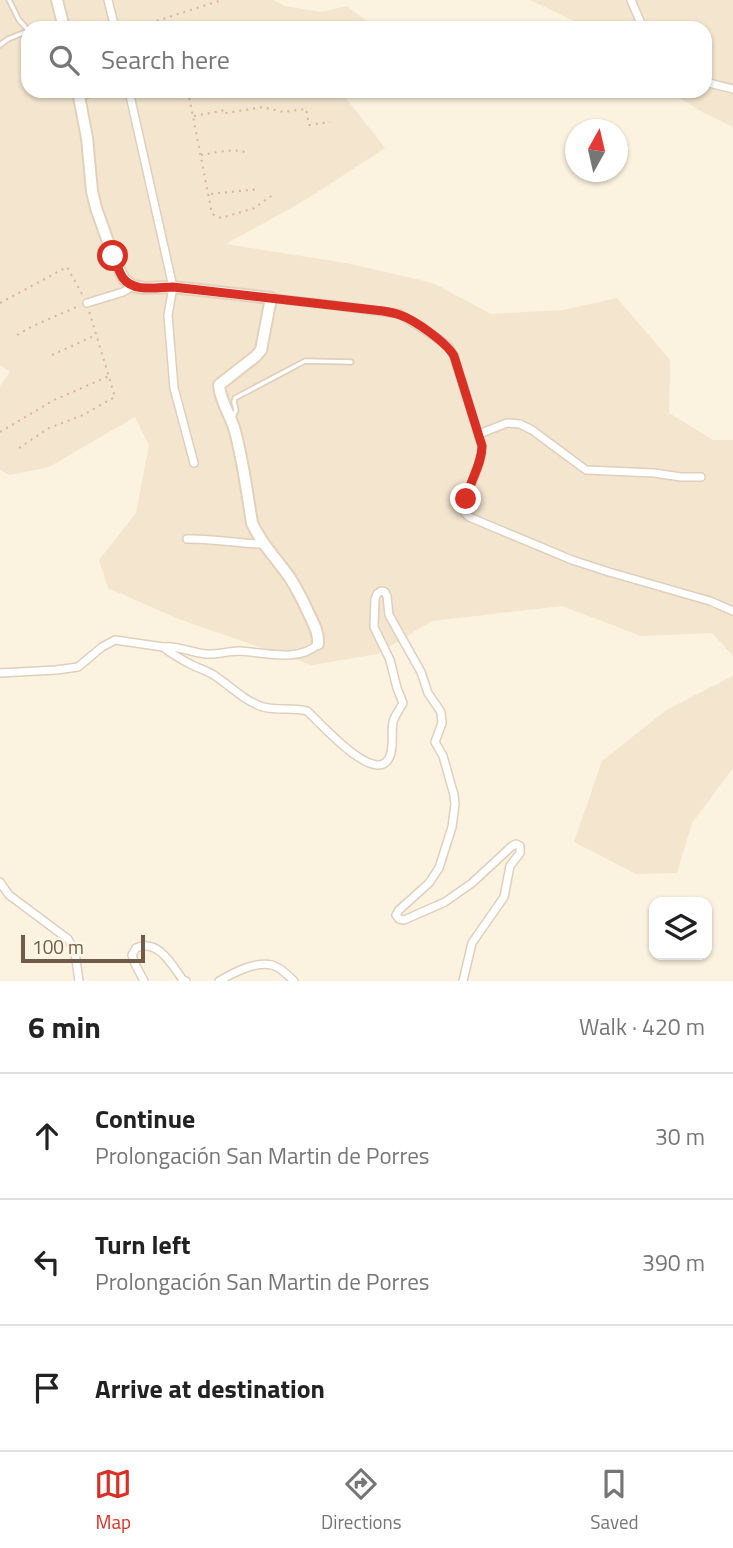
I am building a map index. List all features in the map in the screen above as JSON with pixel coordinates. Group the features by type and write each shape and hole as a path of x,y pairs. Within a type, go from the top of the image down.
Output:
{"street":[{"path":"57,0 62,21"},
{"path":"108,0 113,21"},
{"path":"631,0 640,21"},
{"path":"712,84 733,89"},
{"path":"80,98 96,208 124,279 133,286 144,288 173,287 400,314 440,340 449,347 454,356 482,450 468,489 465,513 469,517 572,560 710,601 733,611"},
{"path":"131,98 173,287 168,315 174,388 194,463"},
{"path":"86,303 123,292 133,286"},
{"path":"0,673 78,667 115,640 170,646 205,654 236,651 273,655 302,653 318,644 316,628 300,596 263,544 252,523 231,419 220,393 219,385 261,350 271,298"},
{"path":"479,434 507,423 520,424 533,430 586,470 701,477"},
{"path":"187,539 207,538 263,544"},
{"path":"163,647 219,678 242,698 265,707 307,711 356,756 366,762 383,763 391,754 393,722 403,702 390,660 374,628 375,599 381,591 385,592 389,615 421,672 428,693 442,712 442,723 435,742 443,756 455,804 452,827 439,868 429,883 398,910 396,915 404,920 444,902 479,878 512,846 520,846 521,850 510,866 504,897 472,943 463,981"},
{"path":"0,882 9,895 68,939 75,952 79,981"},
{"path":"144,981 132,960 136,948 143,945 152,946 165,955 186,981"},
{"path":"219,981 261,964 273,965 295,981"}],"lane":[{"path":"9,0 21,22"},
{"path":"0,45 21,34"},
{"path":"231,419 235,415 234,402 238,396 305,361 351,362"}],"path":[{"path":"156,21 222,0"},
{"path":"189,98 212,214 221,218 255,208 276,195"},
{"path":"193,116 263,107 283,112 306,109 309,125 330,122"},
{"path":"201,155 222,151 245,152"},
{"path":"209,194 259,189"},
{"path":"0,303 68,267 86,303 115,397 83,415 49,428 19,448"},
{"path":"17,335 86,303"},
{"path":"52,355 97,334"},
{"path":"0,432 54,401 110,376"}],"shaded area":[{"path":"0,0 273,0 285,6 322,12 347,6 367,21 21,21 21,98 346,98 385,148 307,199 226,244 351,264 433,283 491,314 563,310 617,298 670,360 669,413 713,440 733,440 733,656 712,633 641,636 562,606 432,621 377,654 312,665 181,620 108,588 99,560 136,513 149,445 135,417 49,467 10,475 0,470 0,386 10,372 0,365"},
{"path":"530,0 733,0 733,127 680,98 712,98 712,21 574,21"},
{"path":"733,676 733,768 692,823 677,873 636,874 574,842 602,761 668,709"}],"route":[{"path":"113,256 124,279 133,286 173,287 383,311 400,314 440,340 449,347 454,356 482,446 466,499"}]}
